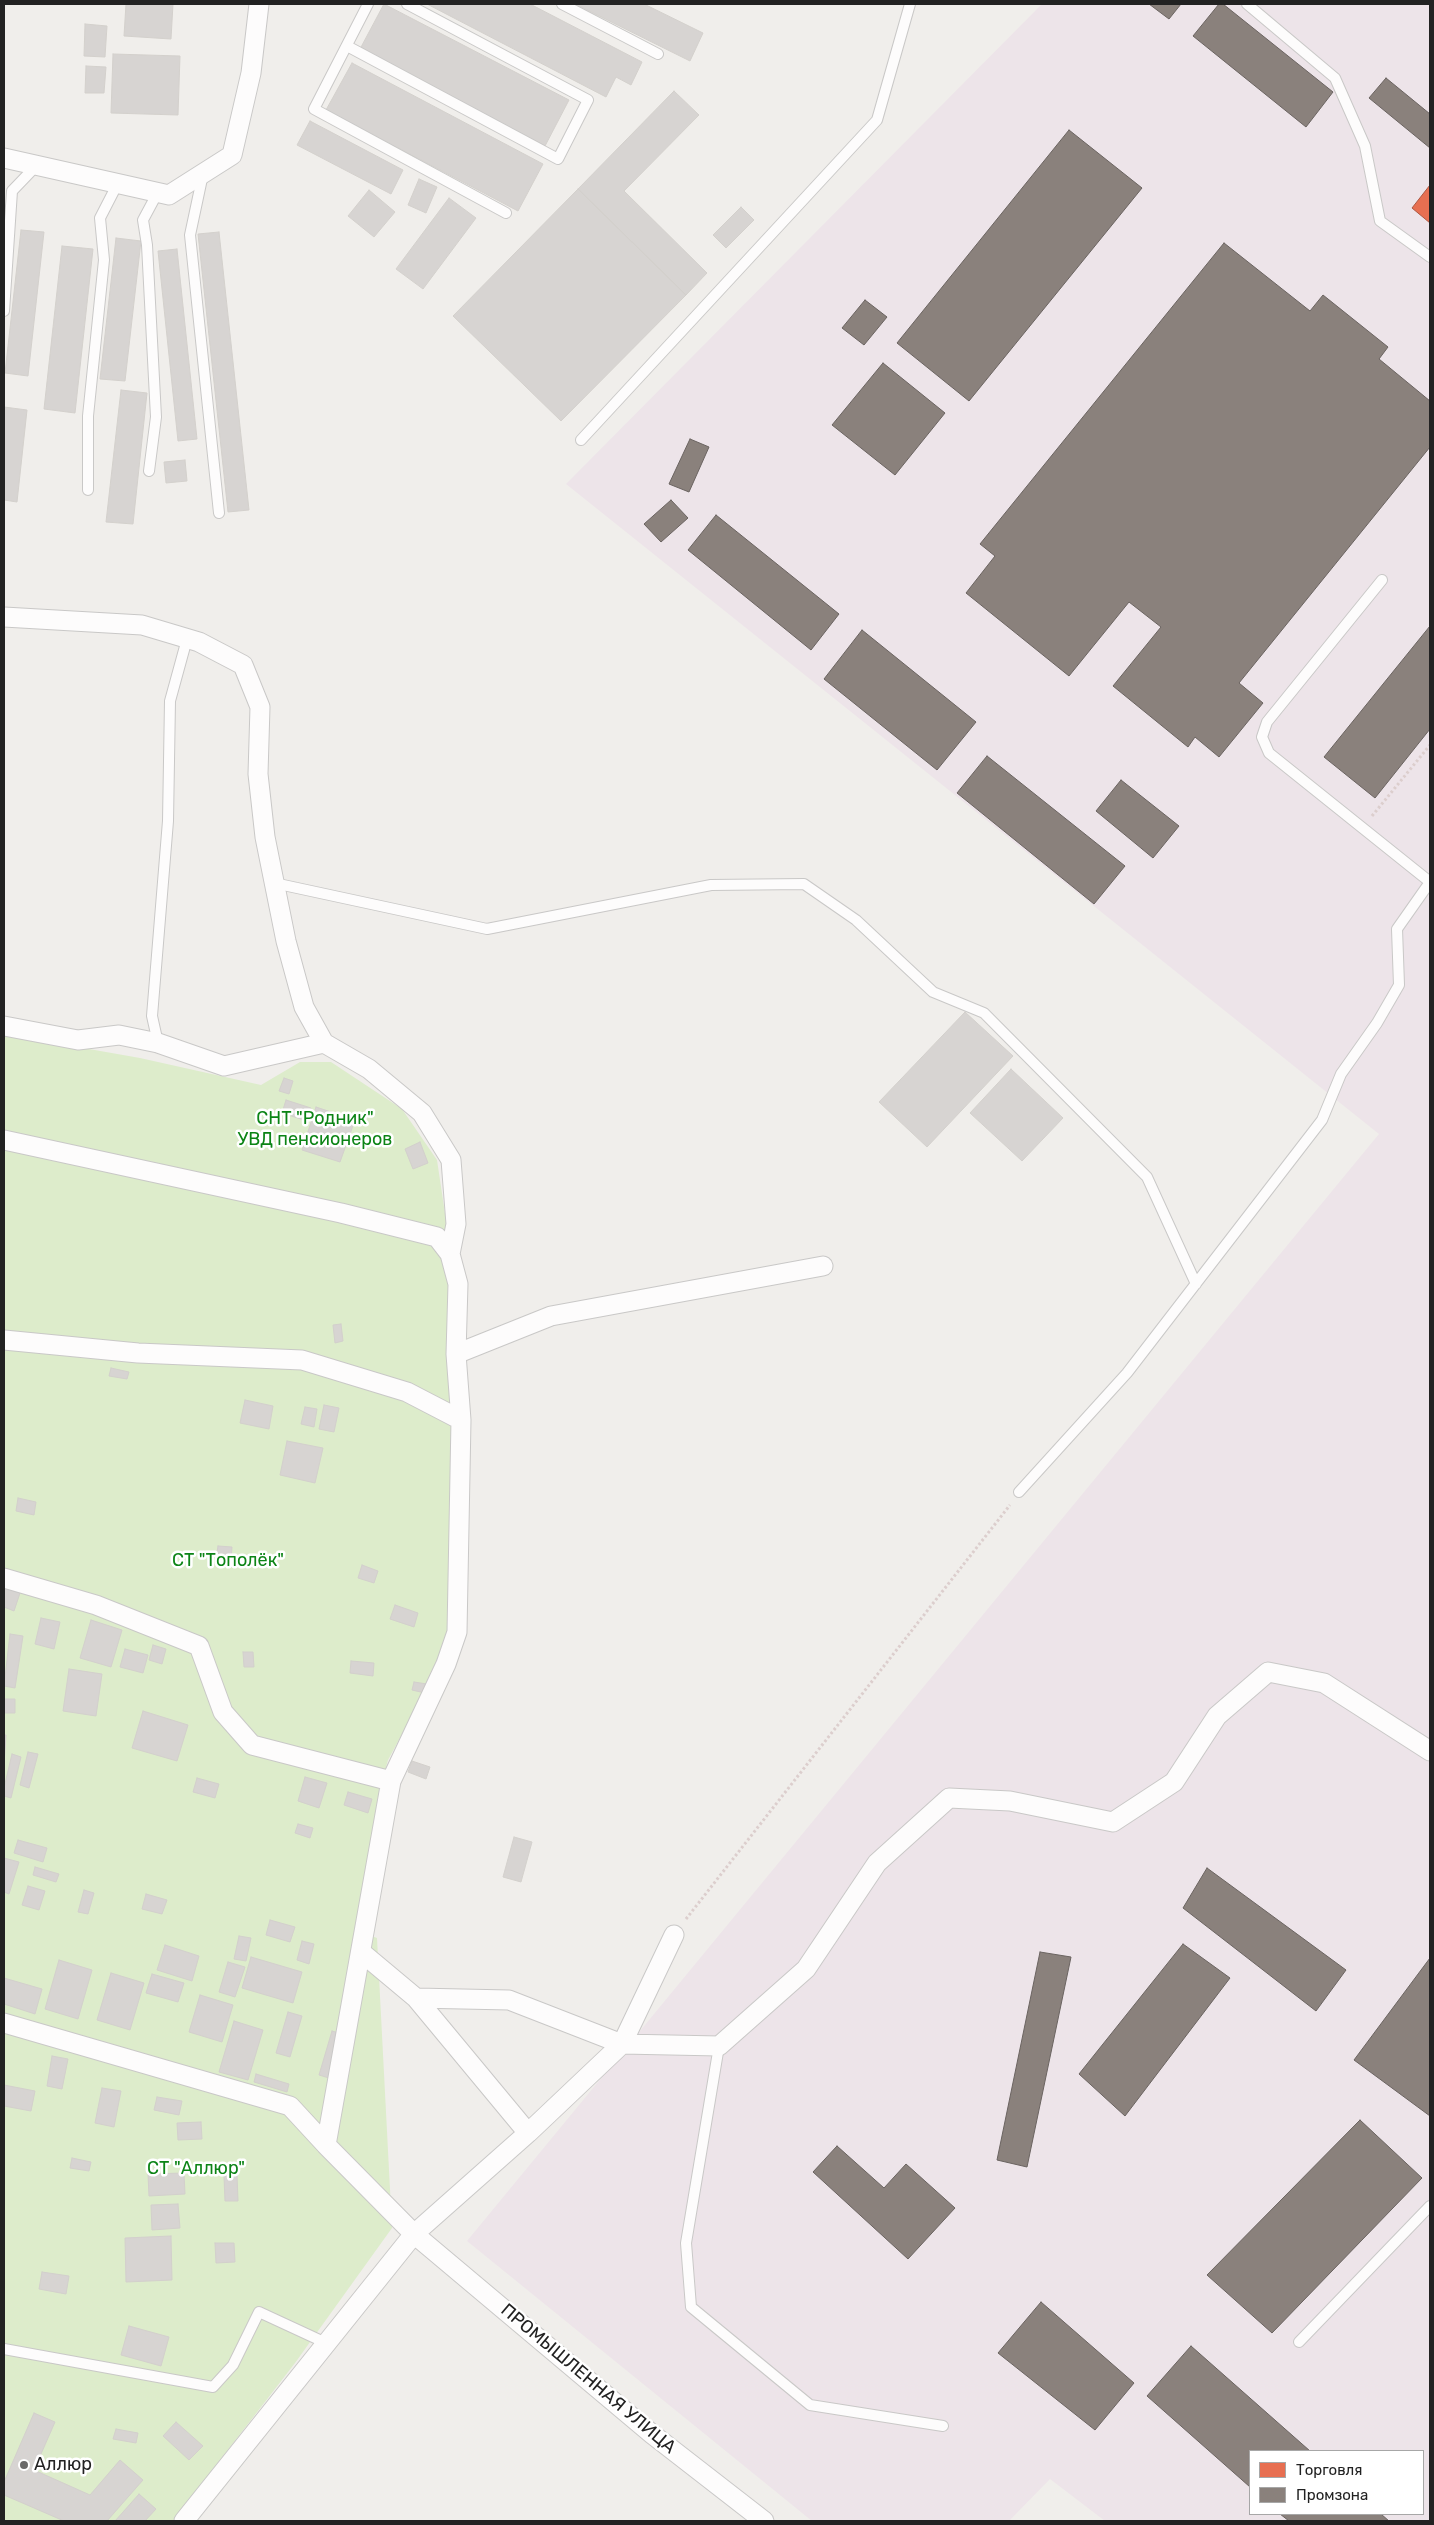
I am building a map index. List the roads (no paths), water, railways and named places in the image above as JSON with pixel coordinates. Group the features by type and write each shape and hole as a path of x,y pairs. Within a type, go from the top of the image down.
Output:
{"street":[{"path":"4,158 169,194 232,155 251,73 259,4"},
{"path":"4,617 142,625 199,642 243,665 260,707 258,774 265,837 286,941 304,1007 324,1043 369,1069 422,1114 451,1160 456,1224 450,1254"},
{"path":"4,1026 78,1040 119,1035 158,1043 224,1066 324,1043"},
{"path":"4,1140 341,1213 437,1236 450,1254 458,1284 456,1354 461,1420 457,1632 446,1664 391,1781 326,2146"},
{"path":"456,1354 551,1316 823,1266"},
{"path":"4,1340 138,1353 302,1360 407,1392 461,1420"},
{"path":"4,1578 96,1605 199,1646 223,1712 252,1745 391,1781"},
{"path":"416,1998 509,2000 622,2044 718,2046 806,1969 877,1863 949,1798 1010,1801 1113,1822 1174,1782 1217,1716 1268,1672 1324,1683 1430,1751"},
{"path":"184,2521 414,2234 528,2133 622,2044 674,1935"},
{"path":"361,1952 416,1998 528,2133"},
{"name":"ПРОМЫШЛЕННАЯ УЛИЦА","path":"4,2023 290,2106 326,2146 414,2234 652,2434 764,2521"}],"lane":[{"path":"368,4 314,109 506,213"},
{"path":"347,46 558,159 588,100 407,4"},
{"path":"562,4 658,54"},
{"path":"581,440 877,120 910,4"},
{"path":"1247,4 1335,78 1365,146 1380,221 1430,257"},
{"path":"4,311 12,191 37,165"},
{"path":"203,173 190,235 219,513"},
{"path":"88,490 88,416 104,260 100,218 118,183"},
{"path":"149,471 156,417 147,245 143,220 158,192"},
{"path":"1019,1492 1127,1374 1322,1120 1342,1074 1377,1023 1399,985 1397,929 1430,882 1269,753 1262,737 1267,722 1382,580"},
{"path":"158,1043 152,1016 168,821 170,701 187,638"},
{"path":"274,883 487,929 711,885 804,884 856,920 932,992 984,1013 1147,1177 1196,1284"},
{"path":"718,2046 686,2243 691,2307 810,2405 943,2426"},
{"path":"1299,2342 1430,2206"},
{"path":"4,2349 213,2387 233,2365 259,2312 326,2343"}],"place":[{"name":"Аллюр","path":"24,2465"}],"park label":[{"name":"СНТ \"Родник\" УВД пенсионеров","path":"315,1129"},
{"name":"СТ \"Тополёк\"","path":"228,1561"},
{"name":"СТ \"Аллюр\"","path":"196,2169"}]}
